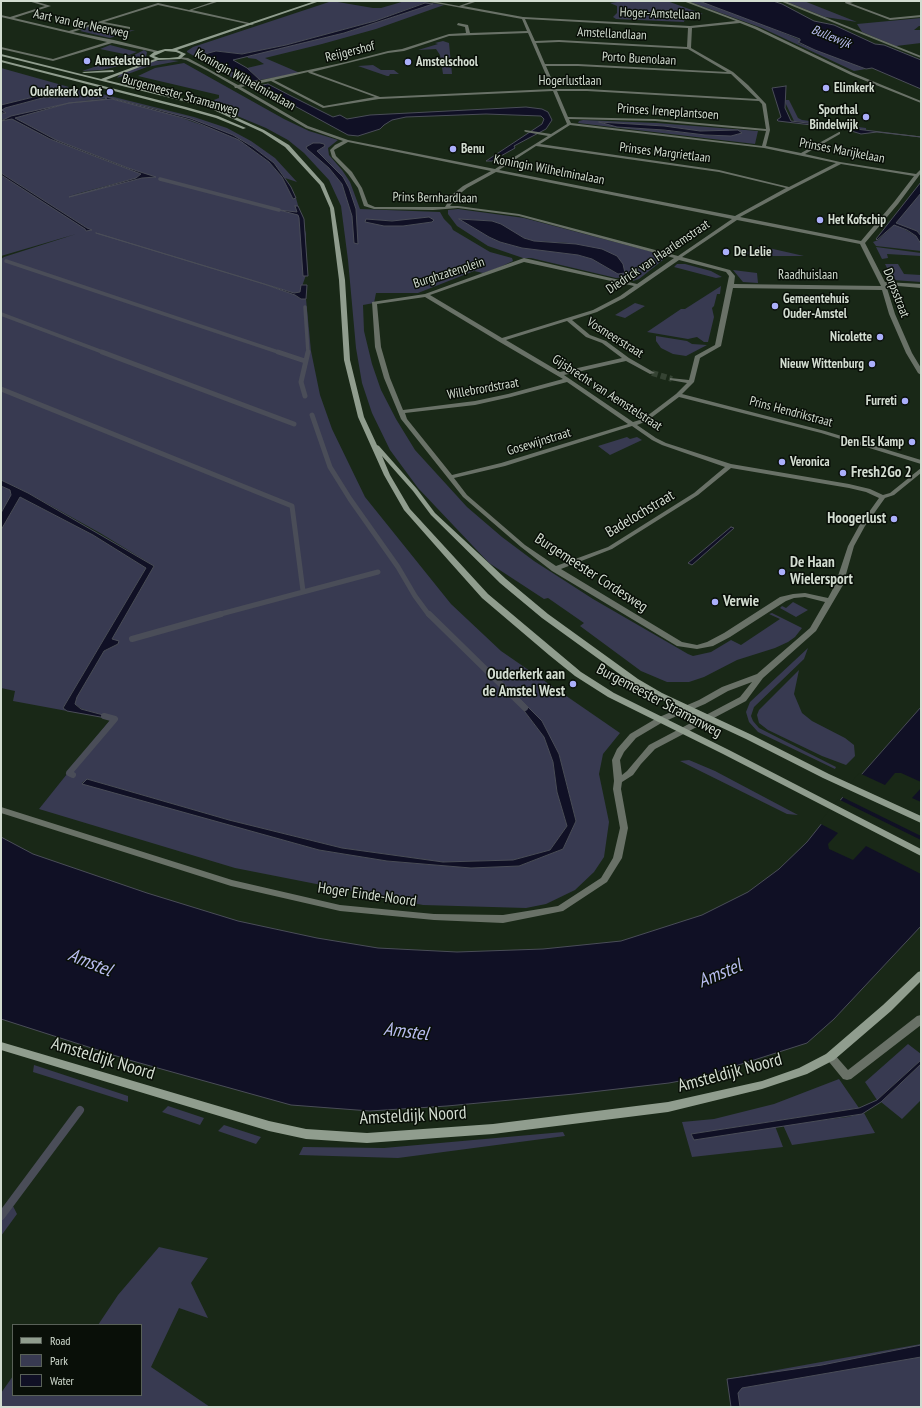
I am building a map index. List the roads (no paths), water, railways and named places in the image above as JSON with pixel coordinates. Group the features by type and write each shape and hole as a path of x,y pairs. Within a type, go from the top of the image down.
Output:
{"main road":[{"path":"153,57 151,55 157,52 173,50 318,1"},
{"path":"84,82 102,79 158,59 179,58 183,55 183,53 173,50"},
{"name":"Burgemeester Stramanweg","path":"1,55 208,106 263,131 287,146 322,185 332,208 342,280 347,360 361,417 387,475 407,510 451,560 485,596 578,674 611,696 921,853"},
{"path":"84,82 94,77 153,57 158,59"},
{"name":"Burgemeester Stramanweg","path":"1,62 217,117 258,134 298,159"},
{"path":"68,71 113,71"},
{"name":"Burgemeester Stramanweg","path":"372,442 415,490 433,514 503,581 545,616 635,681 686,708 704,720 749,737 826,776 921,820"},
{"name":"Amsteldijk Noord","path":"1,1046 269,1126 306,1134 367,1138 493,1129 668,1107 762,1085 803,1071 830,1057 887,1008 921,975"}],"street":[{"path":"10,18 49,6 30,1"},
{"path":"68,32 158,4 162,1"},
{"path":"190,10 218,1"},
{"name":"Hoger-Amstellaan","path":"426,1 523,18 690,27 740,22"},
{"path":"460,7 476,1"},
{"path":"685,1 764,31 852,74 921,102"},
{"path":"782,1 921,57"},
{"path":"855,1 846,2 890,19 921,16"},
{"path":"158,4 252,24"},
{"name":"Aart van der Neerweg","path":"1,16 157,52"},
{"path":"446,208 455,195 465,187 496,170 568,124 523,18"},
{"path":"99,22 129,28"},
{"path":"458,24 467,26 468,34"},
{"path":"690,27 689,48 732,73 764,104 768,130 764,147"},
{"name":"Reijgershof","path":"236,86 272,80 388,52 403,50 449,35 530,32"},
{"path":"1,48 54,60 114,41"},
{"name":"Amstellandlaan","path":"534,42 559,41 689,48"},
{"name":"Koningin Wilhelminalaan","path":"179,58 209,70 307,127 347,141 862,243"},
{"name":"Porto Buenolaan","path":"544,65 578,65 732,73"},
{"name":"Hogerlustlaan","path":"309,72 378,98"},
{"name":"Hogerlustlaan","path":"272,80 323,107 378,98 554,90 587,90 761,100"},
{"name":"Prinses Ireneplantsoen","path":"566,118 655,120 768,130"},
{"name":"Prinses Ireneplantsoen","path":"568,124 764,147"},
{"path":"526,131 551,135"},
{"path":"801,155 839,133"},
{"name":"Prins Bernhardlaan","path":"347,141 332,150 334,156 350,173 366,205 374,208 433,209 458,207 518,215 678,257 728,272 732,276 731,286"},
{"name":"Prinses Margrietlaan","path":"536,145 719,171 790,188"},
{"name":"Prinses Marijkelaan","path":"764,147 840,163 917,175"},
{"name":"Diedrick van Haarlemstraat","path":"500,340 595,311 622,297 736,218 790,188 840,163"},
{"path":"862,243 896,203 921,170"},
{"name":"Dorpsstraat","path":"862,243 884,285 892,314 909,353 921,373"},
{"name":"Burghzatenplein","path":"380,301 426,295 524,260 639,286"},
{"path":"672,379 691,382 694,363 697,357 718,346 731,286"},
{"name":"Raadhuislaan","path":"731,286 921,286"},
{"name":"Gijsbrecht van Aemstelstraat","path":"426,295 559,374 633,425 664,444 730,466 844,485 868,490 884,497"},
{"name":"Burgemeester Cordesweg","path":"380,301 374,303 373,305 378,346 387,378 404,419 465,496 484,514 555,569 680,644 696,647 710,644 727,635 783,599 805,595 830,601"},
{"name":"Vosmeerstraat","path":"568,319 583,332 604,342 627,359 652,373"},
{"path":"559,374 627,359"},
{"name":"Willebrordstraat","path":"401,412 475,403 509,396 567,380"},
{"name":"Gosewijnstraat","path":"450,477 508,464 633,425 645,420 678,395 691,382"},
{"name":"Prins Hendrikstraat","path":"678,395 823,432 921,462"},
{"name":"Badelochstraat","path":"555,569 610,548 696,494 730,466"},
{"path":"618,781 630,773 652,747 743,699 760,676 813,629 839,585 851,546 862,526 884,497 892,494 921,470"},
{"name":"Hoger Einde-Noord","path":"1,810 231,883 340,908 434,918 503,919 560,910 604,880 617,858 624,828 617,789 618,781 616,760 620,751 633,736 660,720 702,702 725,689 760,676"},
{"path":"830,1057 847,1076 921,1019"}],"water":[{"name":"Bullewijk","path":"699,1 773,1 782,4 814,21 834,25 875,44 884,45 921,60 921,89 872,68 866,69 815,50 798,42 800,39"},
{"path":"425,3 433,4 344,33 233,60 247,68 260,80 251,81 240,77 201,55 216,51 242,54 286,45 375,21"},
{"path":"268,84 333,117 340,115 347,119 370,115 526,107 542,109 548,112 552,120 546,129 514,146 515,148 492,161 486,161 542,124 544,119 541,116 486,114 406,117 392,120 380,129 358,136 348,135 258,86"},
{"path":"786,86 785,108 791,121 921,137 877,132 861,134 845,129 778,121 777,120 781,117 772,88"},
{"path":"58,91 61,92 53,95 58,98 46,97 5,108 2,110 6,113 1,113 1,105"},
{"path":"107,97 190,118 233,135 253,147 274,163 291,187 296,198 293,199 282,177 269,162 239,140 191,120 112,99 69,103 107,99 105,98"},
{"path":"69,103 15,118 56,140 128,168 156,177 142,178 69,197 136,178 141,174 50,139 12,119 1,121 11,116"},
{"path":"599,122 664,126 700,131 738,130 742,133 731,136 705,135 664,130 617,127"},
{"path":"313,143 324,144 325,146 317,151 343,177 349,188 356,209 358,244 354,243 352,216 342,184 329,168 307,149 306,147"},
{"path":"1,173 92,230 86,231 1,175"},
{"path":"921,182 921,193 896,223 917,231 921,236 921,244 916,236 907,230 894,225 877,240 876,239"},
{"path":"295,206 298,206 304,219 308,276 303,276 298,215 279,210 297,212"},
{"path":"429,217 434,220 432,222 403,226 384,226 365,222 366,219 392,221"},
{"path":"459,219 492,221 501,224 524,238 534,241 576,244 602,249 617,256 623,264 625,273 618,274 592,259 578,255 522,248 500,242"},
{"path":"96,233 294,293 300,292 301,285 307,285 306,299 301,299 295,295 264,284"},
{"path":"1,480 28,493 154,566 112,639 119,641 118,644 104,651 77,697 75,704 81,709 107,716 106,718 67,711 63,708 146,568 93,535 20,497 1,530 1,513 11,495 10,490 1,486"},
{"path":"731,527 734,528 692,565 688,563"},
{"path":"513,692 542,721 559,754 576,821 563,849 519,866 471,868 387,861 319,850 82,784 87,779 229,820 342,848 443,862 513,860 550,850 567,826 557,792 553,762 544,737 525,712"},
{"name":"Amstel","path":"921,707 921,926 834,1019 807,1043 701,1077 669,1083 447,1106 370,1111 291,1105 129,1060 1,1019 1,837 33,854 147,893 238,921 317,938 378,948 457,952 543,949 621,941 702,915 748,892 779,869 807,842 854,783"},
{"path":"921,1060 921,1064 881,1102 862,1114 694,1140 691,1134 859,1108 877,1100"},
{"path":"921,1345 921,1357 742,1388 738,1393 740,1407 731,1407 727,1379 822,1365"}],"waterway":[{"path":"160,179 279,210"},
{"path":"6,261 281,353"},
{"path":"305,307 308,352"},
{"path":"1,314 105,353"},
{"path":"102,352 294,424"},
{"path":"305,396 301,382 308,352"},
{"path":"281,353 305,361"},
{"path":"1,389 292,506 303,591"},
{"path":"312,415 330,467 429,615"},
{"path":"217,615 378,572"},
{"path":"132,639 221,614"},
{"path":"429,614 525,708"},
{"path":"73,775 69,773 115,719 104,716"},
{"path":"1,1216 80,1110"}],"tunnel":[{"path":"652,373 672,379"}],"place":[{"name":"Amstelstein","path":"87,61"},
{"name":"Amstelschool","path":"408,62"},
{"name":"Elimkerk","path":"826,88"},
{"name":"Ouderkerk Oost","path":"110,92"},
{"name":"Sporthal Bindelwijk","path":"866,117"},
{"name":"Benu","path":"453,149"},
{"name":"Het Kofschip","path":"820,220"},
{"name":"De Lelie","path":"726,252"},
{"name":"Gemeentehuis Ouder-Amstel","path":"775,306"},
{"name":"Nicolette","path":"880,337"},
{"name":"Nieuw Wittenburg","path":"872,364"},
{"name":"Furreti","path":"905,401"},
{"name":"Den Els Kamp","path":"912,442"},
{"name":"Veronica","path":"782,462"},
{"name":"Fresh2Go 2","path":"843,473"},
{"name":"Hoogerlust","path":"894,519"},
{"name":"De Haan Wielersport","path":"782,572"},
{"name":"Verwie","path":"715,602"},
{"name":"Ouderkerk aan de Amstel West","path":"573,684"}]}
